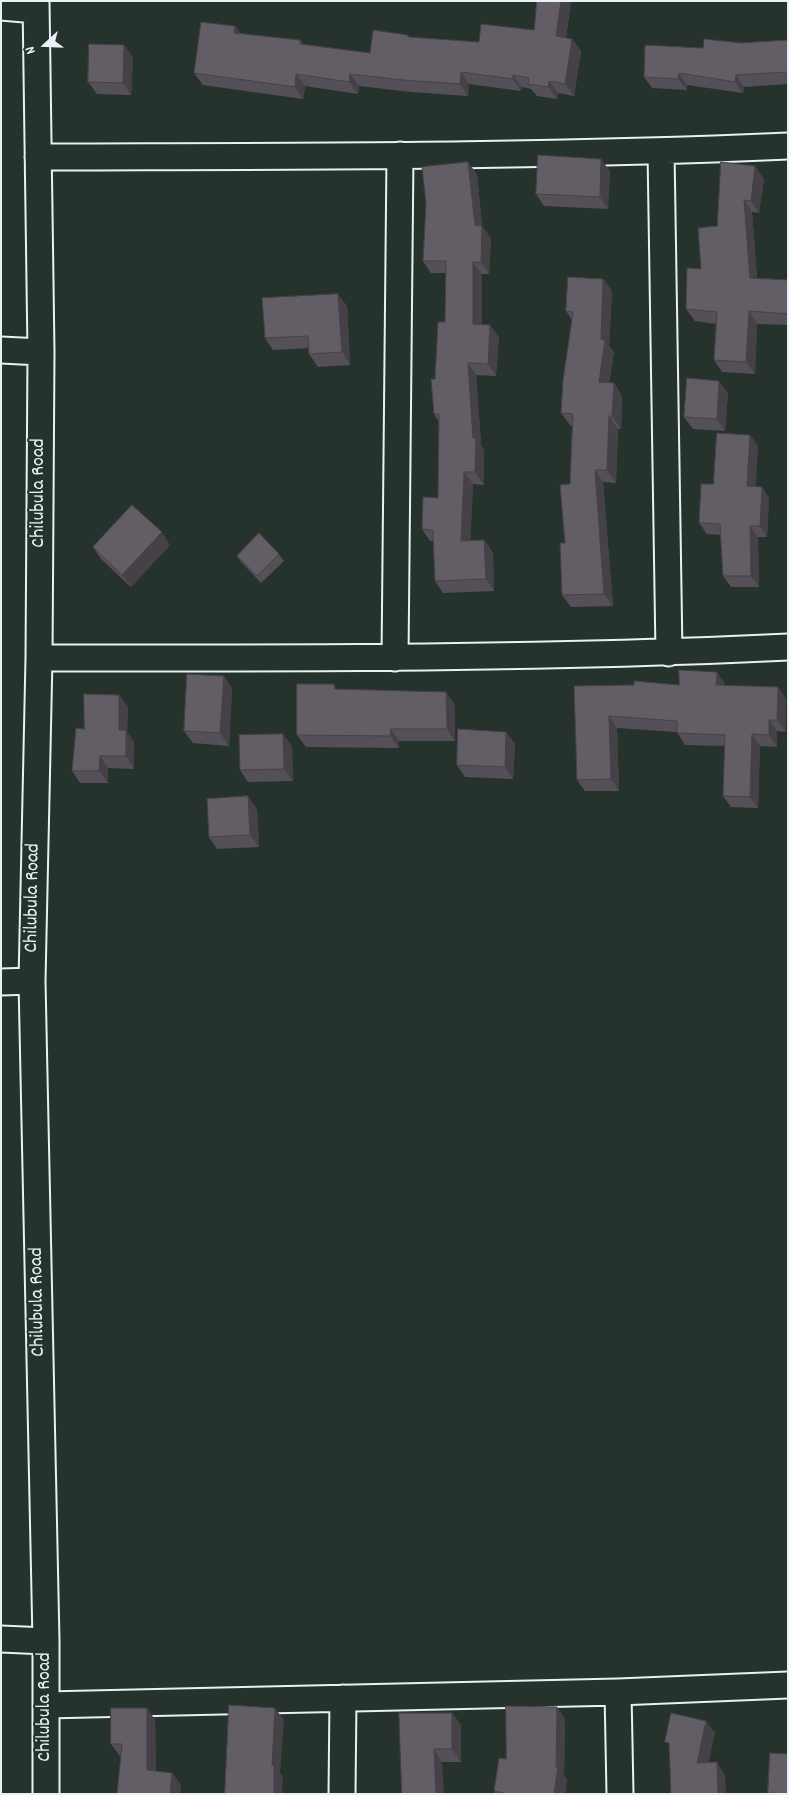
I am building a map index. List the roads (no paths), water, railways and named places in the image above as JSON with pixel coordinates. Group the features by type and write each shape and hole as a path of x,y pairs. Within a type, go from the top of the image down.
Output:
{"street":[{"path":"1,7 36,6"},
{"name":"Chilubula Road","path":"36,6 41,352 39,658 32,981 46,1641 46,1794"},
{"path":"38,157 661,152 788,146"},
{"path":"661,152 669,653"},
{"path":"395,658 400,155"},
{"path":"1,350 41,352"},
{"path":"39,658 395,658 669,653 788,647"},
{"path":"1,982 32,981"},
{"path":"1,1639 46,1641"},
{"path":"46,1705 618,1692 788,1685"},
{"path":"618,1692 620,1794"},
{"path":"342,1794 343,1698"}]}
